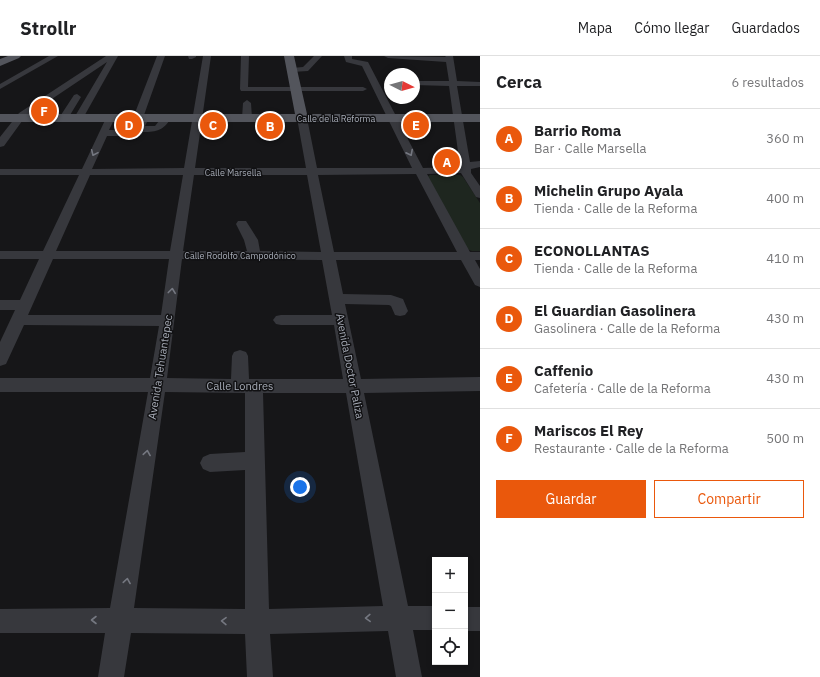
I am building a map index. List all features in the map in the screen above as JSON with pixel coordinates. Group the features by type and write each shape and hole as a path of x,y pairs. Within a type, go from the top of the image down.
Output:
{"main road":[{"path":"0,63 16,56"},
{"name":"Avenida Doctor Paliza","path":"294,60 296,89 302,118"},
{"name":"Calle de la Reforma","path":"0,118 110,118 141,121 166,118 480,118"}],"street":[{"path":"0,87 54,56"},
{"path":"0,144 20,118 111,56"},
{"path":"79,118 114,56"},
{"name":"Avenida Tehuantepec","path":"111,677 168,321 176,255 207,56"},
{"path":"245,56 244,89 363,89"},
{"path":"348,56 349,60 365,64 379,83 393,118 433,195 423,196 428,210 434,213 442,213 480,282"},
{"path":"388,56 449,58 454,83 466,173 480,195"},
{"path":"104,133 138,133 163,57"},
{"path":"294,60 304,69 317,57"},
{"path":"294,60 317,57"},
{"path":"234,83 244,83"},
{"path":"420,83 480,84"},
{"path":"64,118 77,97"},
{"path":"247,103 247,118"},
{"path":"0,360 110,118"},
{"name":"Avenida Doctor Paliza","path":"302,118 311,173 354,386 409,677"},
{"name":"Calle Marsella","path":"0,172 420,172 459,171 465,166 480,164"},
{"path":"242,224 251,240 254,255"},
{"name":"Calle Rodolfo Campodónico","path":"0,255 480,256"},
{"path":"337,299 391,300 398,303 400,311"},
{"path":"0,305 25,305"},
{"path":"18,320 168,321"},
{"path":"281,320 340,320"},
{"path":"240,356 247,386 255,461 257,622 260,677"},
{"name":"Calle Londres","path":"0,385 354,386 480,384"},
{"path":"210,462 255,461"},
{"path":"0,621 120,620 257,622 432,618"},
{"path":"468,619 480,619"}],"shaded area":[{"path":"430,175 460,175 463,177 480,203 480,251 472,251 467,249 427,177"}],"place":[{"name":"Mariscos El Rey","path":"44,111"},
{"name":"El Guardian Gasolinera","path":"129,125"},
{"name":"ECONOLLANTAS","path":"213,125"},
{"name":"Caffenio","path":"416,125"},
{"name":"Michelin Grupo Ayala","path":"270,126"},
{"name":"Barrio Roma","path":"447,162"}]}
